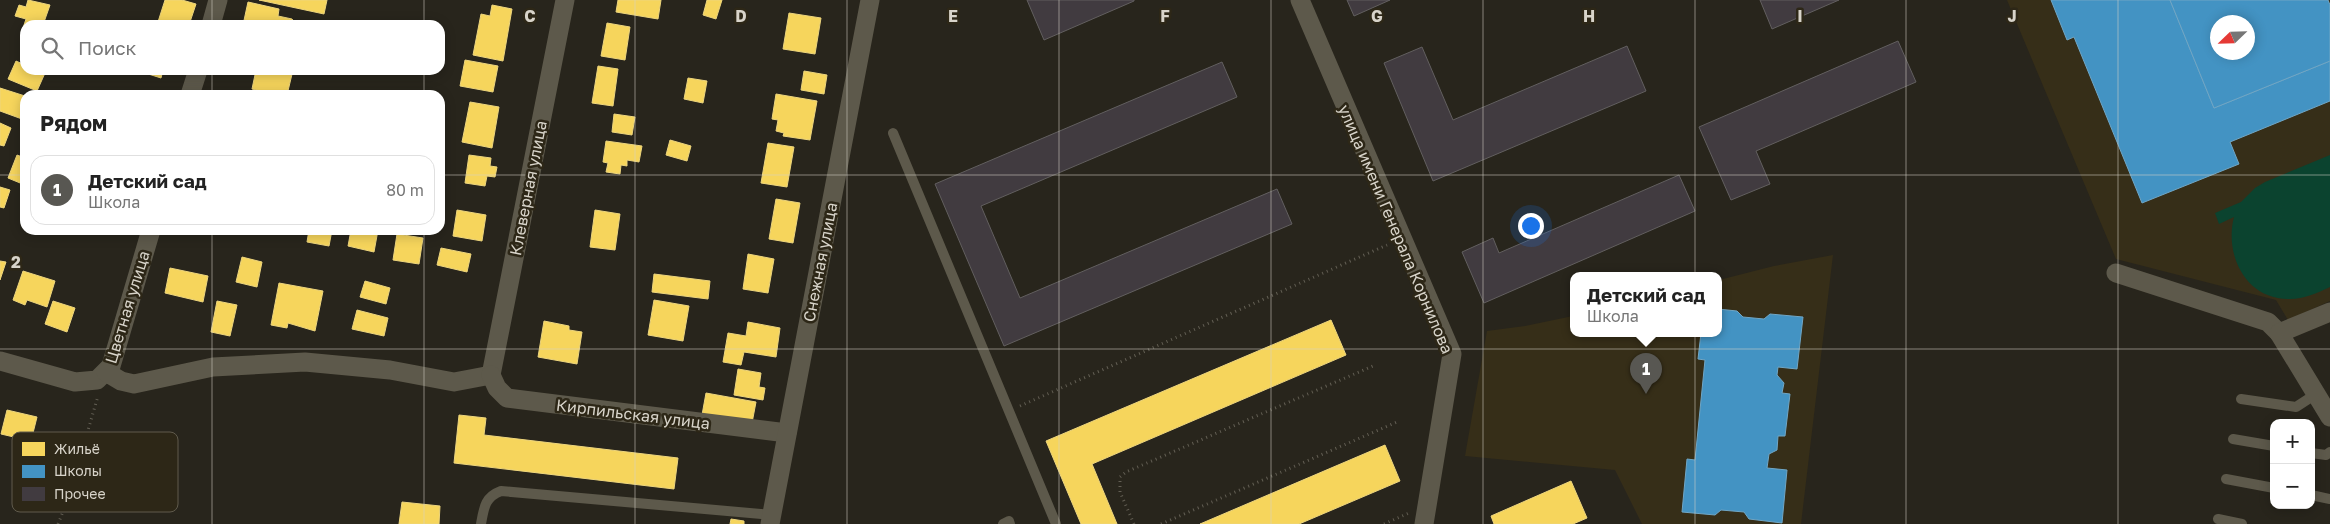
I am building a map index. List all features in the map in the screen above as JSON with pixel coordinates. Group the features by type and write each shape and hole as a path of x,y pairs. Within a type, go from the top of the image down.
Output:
{"street":[{"path":"212,20 218,0"},
{"name":"Клеверная улица","path":"491,376 565,0"},
{"name":"Снежная улица","path":"771,519 870,0"},
{"name":"улица имени Генерала Корнилова","path":"1300,0 1452,354 1418,518"},
{"path":"192,90 196,75"},
{"name":"Цветная улица","path":"102,376 111,366 150,235"},
{"path":"2116,273 2268,322 2278,333 2330,417"},
{"path":"2278,333 2330,312"},
{"path":"0,361 75,382 102,376 134,384 213,367 305,362 390,370 454,382 491,376"},
{"name":"Кирпильская улица","path":"491,376 497,388 507,398 787,432"}],"lane":[{"path":"893,133 1056,524"},
{"path":"2241,399 2296,407 2316,394"},
{"path":"2234,439 2270,445"},
{"path":"2315,454 2326,455 2330,452"},
{"path":"2226,479 2270,487"},
{"path":"482,524 484,505 491,495 501,491 771,519"},
{"path":"2315,496 2330,499"},
{"path":"2218,519 2242,524"},
{"path":"1003,524 1009,521 1010,524"}],"path":[{"path":"1008,411 1402,239"},
{"path":"1134,524 1119,484 1120,477 1126,472 1373,366"},
{"name":"Цветная улица","path":"88,432 102,376"},
{"path":"1161,524 1397,422"},
{"name":"Цветная улица","path":"58,524 63,512"},
{"path":"1384,524 1418,518"}],"shaded area":[{"path":"2007,0 2330,0 2330,301 2288,320 2276,300 2116,259"},
{"path":"1833,255 1801,524 1642,524 1615,470 1465,456 1487,331 1525,326 1570,317 1570,337 1722,337 1722,279 1774,266"}],"green space":[{"path":"2330,155 2330,287 2295,299 2275,297 2261,292 2250,284 2236,260 2232,246 2234,217 2219,224 2215,213 2241,202 2255,188 2265,182"}],"building: Жильё":[{"path":"28,0 50,5 45,20 26,20 15,16 19,5 26,7"},
{"path":"165,0 182,0 196,4 191,20 159,20"},
{"path":"259,0 327,0 324,14"},
{"path":"618,0 661,0 658,19 616,12"},
{"path":"707,0 722,0 716,19 703,15"},
{"path":"248,2 279,9 278,16 293,20 244,20"},
{"path":"492,5 512,9 503,61 473,55 481,14 490,16"},
{"path":"789,13 821,18 815,54 783,49"},
{"path":"607,23 630,27 625,60 601,56"},
{"path":"465,60 498,66 493,92 460,86"},
{"path":"16,61 20,63 20,75 44,75 37,90 8,79"},
{"path":"598,66 618,69 613,106 592,103"},
{"path":"804,71 827,75 824,94 801,90"},
{"path":"255,75 292,75 288,90 252,89"},
{"path":"688,78 707,81 703,103 684,99"},
{"path":"0,88 20,94 20,118 0,111"},
{"path":"776,94 817,101 810,140 783,136 784,133 776,131 778,120 772,119"},
{"path":"470,102 499,107 492,148 462,142"},
{"path":"614,114 635,117 632,135 612,132"},
{"path":"0,123 11,128 4,146 0,145"},
{"path":"670,140 691,146 687,161 666,155"},
{"path":"606,141 642,146 639,162 627,160 627,166 621,165 620,174 606,172 608,163 603,162"},
{"path":"768,143 794,147 787,187 761,183"},
{"path":"17,155 20,156 20,183 8,178"},
{"path":"469,155 491,158 490,166 497,167 495,177 487,176 485,186 465,183"},
{"path":"0,187 10,190 4,208 0,207"},
{"path":"776,199 800,203 793,243 769,239"},
{"path":"457,210 486,215 482,241 453,236"},
{"path":"595,210 620,214 615,250 590,247"},
{"path":"308,235 331,235 329,246 307,242"},
{"path":"350,235 377,235 374,252 348,246"},
{"path":"397,235 423,238 419,264 393,260"},
{"path":"441,248 471,254 467,272 437,265"},
{"path":"748,254 774,259 768,293 743,289"},
{"path":"242,257 262,262 257,287 236,282"},
{"path":"0,261 6,262 0,280"},
{"path":"170,268 208,276 203,302 165,293"},
{"path":"23,271 55,281 47,307 27,300 25,305 13,300"},
{"path":"654,274 710,281 708,299 652,292"},
{"path":"365,281 390,288 386,304 360,297"},
{"path":"279,283 323,291 315,331 288,323 287,328 271,325"},
{"path":"654,300 689,306 683,341 648,335"},
{"path":"53,301 75,308 67,332 45,324"},
{"path":"217,301 237,305 230,336 211,332"},
{"path":"357,310 388,318 384,336 352,329"},
{"path":"1331,320 1346,355 1092,464 1117,524 1081,524 1046,441"},
{"path":"544,321 569,326 569,330 582,332 577,364 538,357"},
{"path":"748,322 780,328 776,357 744,352 741,365 723,362 728,333 746,336"},
{"path":"738,369 761,373 759,387 765,388 763,400 734,395"},
{"path":"706,393 756,402 752,423 702,415"},
{"path":"7,410 37,417 33,432 12,432 12,437 1,434"},
{"path":"459,415 486,418 484,435 678,458 674,489 454,463"},
{"path":"1385,445 1400,481 1299,524 1200,524"},
{"path":"1571,481 1587,518 1573,524 1494,524 1491,516"},
{"path":"402,502 440,506 439,524 399,524"},
{"path":"731,519 744,521 744,524 730,524"}],"building: Школы":[{"path":"2051,0 2170,0 2214,108 2330,61 2330,101 2230,142 2239,164 2142,203 2074,37 2067,40"},
{"path":"2170,0 2328,0 2330,5 2330,61 2214,108"},
{"path":"1722,309 1737,311 1743,317 1764,319 1770,314 1803,317 1797,369 1778,367 1777,375 1784,383 1782,393 1790,394 1785,436 1778,436 1777,450 1769,454 1767,468 1787,470 1782,523 1749,519 1744,512 1721,510 1715,515 1682,512 1687,459 1695,460 1705,360 1698,359 1701,337 1722,337"}],"building: Прочее":[{"path":"1027,0 1134,0 1134,1 1044,40"},
{"path":"1347,0 1390,0 1354,16"},
{"path":"1760,0 1839,0 1772,29"},
{"path":"1898,41 1916,82 1756,151 1770,184 1731,200 1699,127"},
{"path":"1627,46 1646,91 1433,181 1384,63 1422,47 1453,120"},
{"path":"1222,62 1237,97 981,206 1020,298 1277,189 1292,224 1004,346 935,184"},
{"path":"1679,175 1695,211 1484,303 1462,252 1493,238 1499,253"}],"place":[{"name":"Детский сад","path":"1646,394"}]}
